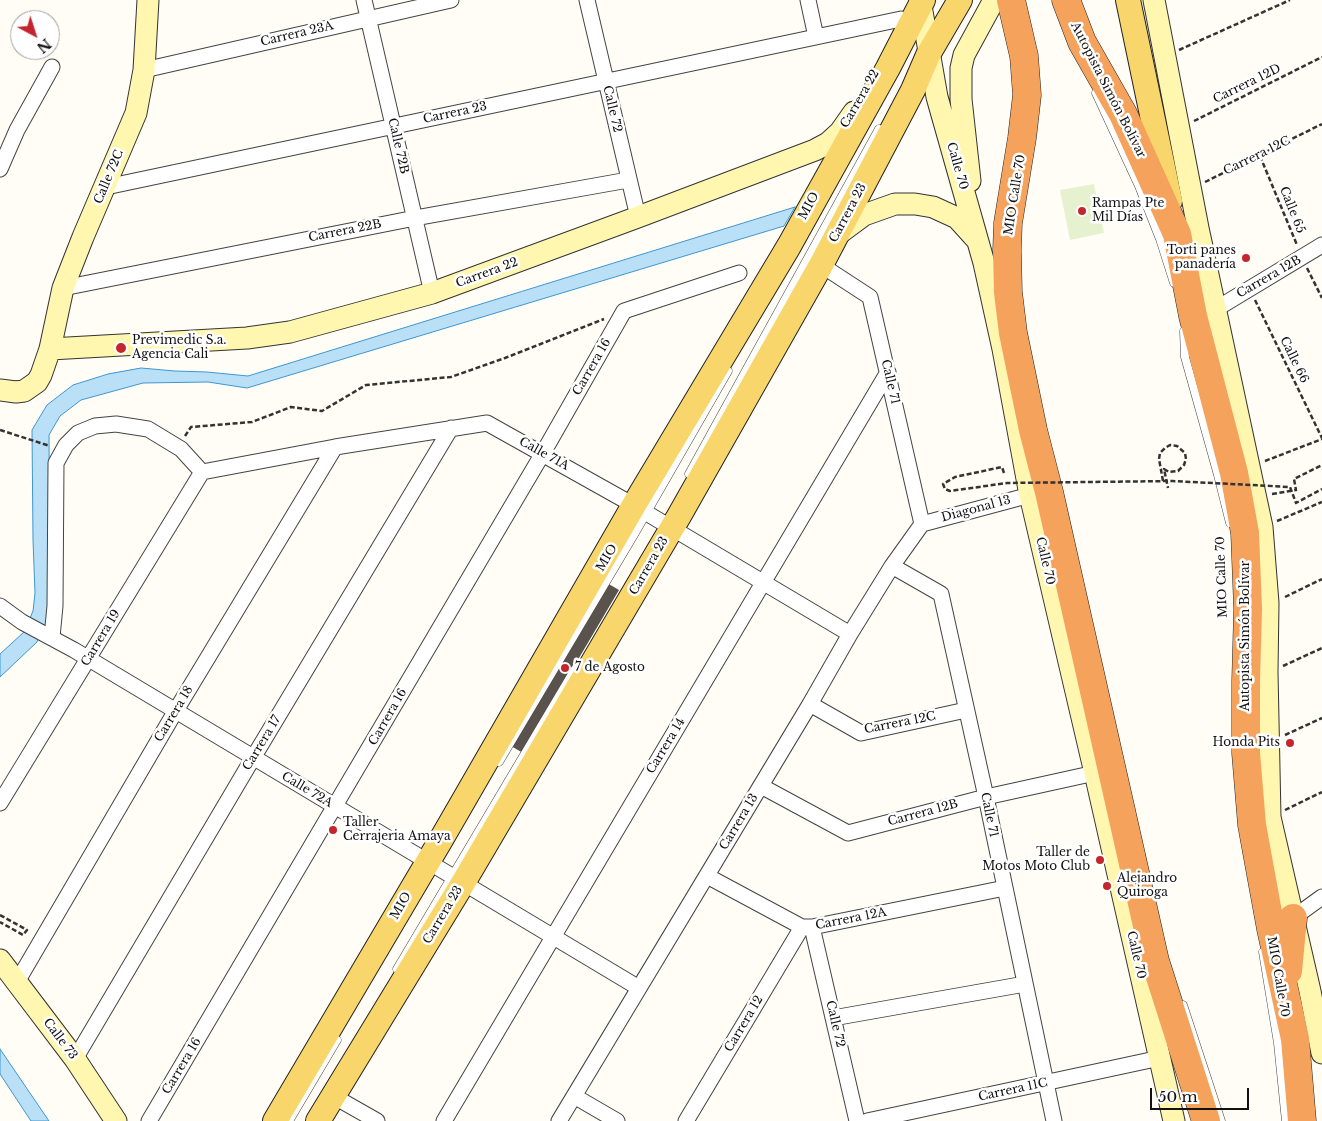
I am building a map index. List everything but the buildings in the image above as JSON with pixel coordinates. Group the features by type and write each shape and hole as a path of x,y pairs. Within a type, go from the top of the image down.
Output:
{"highway":[{"path":"1011,0 1024,56 1027,95 1008,223 1006,250 1008,292 1013,333 1033,430 1051,502 1154,961 1206,1121"},
{"name":"Autopista Simón Bolívar","path":"1066,0 1082,42 1123,114 1145,182 1177,234 1198,314 1234,473 1245,533 1248,609 1246,753 1252,825 1271,929 1304,992 1295,1039 1302,1121"},
{"path":"1021,369 1013,404 1033,430"},
{"path":"1293,918 1304,992"},
{"path":"1139,965 1178,1030"}],"main road":[{"name":"Carrera 23","path":"275,1121 435,866 640,509 888,68 921,20 960,0"},
{"path":"1128,0 1177,234"},
{"name":"Carrera 23","path":"318,1121 665,524 821,265 913,90 921,20"}],"street":[{"name":"Calle 72C","path":"50,349 63,288 136,112 144,70 148,0"},
{"name":"Calle 72B","path":"364,0 432,293"},
{"name":"Carrera 23A","path":"144,70 451,0"},
{"name":"Calle 72","path":"587,0 638,217"},
{"path":"808,0 816,37"},
{"path":"972,218 970,167 961,99 961,68 964,55 994,0"},
{"path":"1119,0 1140,56"},
{"path":"1154,0 1192,188 1198,228 1198,314 1250,468 1262,527 1268,603 1267,672 1270,817 1293,918 1322,897"},
{"name":"Carrera 23","path":"106,187 816,37 921,20"},
{"name":"Carrera 22","path":"50,349 247,338 290,332 432,293 638,217 828,144 840,132 852,115 880,64 921,20"},
{"name":"Calle 70","path":"921,20 937,97 980,243 1003,349 1030,495 1174,1121"},
{"path":"0,169 17,130 52,67"},
{"name":"Carrera 22B","path":"63,288 415,218 628,180"},
{"path":"837,235 864,215 895,204 915,204 933,207 956,218 980,243"},
{"name":"Carrera 12B","path":"1198,314 1250,289 1322,245"},
{"name":"Calle 71","path":"821,265 870,297 922,524"},
{"path":"624,311 739,273"},
{"name":"Carrera 16","path":"149,1121 543,453 624,311"},
{"path":"0,390 16,392 30,388 41,375 50,349"},
{"name":"Carrera 14","path":"444,1121 888,372"},
{"name":"Calle 71A","path":"202,472 334,447 487,423 640,509 850,634"},
{"path":"50,636 55,606 56,463 66,445 78,433 95,426 116,424 148,429 181,449 202,472"},
{"name":"Carrera 17","path":"75,1059 451,428"},
{"name":"Carrera 18","path":"17,982 175,712 334,447"},
{"name":"Carrera 19","path":"0,803 202,472"},
{"name":"Diagonal 13","path":"922,524 1030,495"},
{"name":"Carrera 13","path":"559,1121 810,704 850,634 892,566 922,524"},
{"name":"Calle 71","path":"892,566 941,594 1054,1121"},
{"name":"Calle 72A","path":"0,606 22,622 50,636 640,988"},
{"name":"Carrera 12C","path":"810,704 861,732 966,710"},
{"name":"Carrera 12B","path":"761,786 848,833 986,797 1095,773"},
{"name":"Carrera 12A","path":"707,876 807,927 1005,888"},
{"name":"Calle 72","path":"807,927 834,1018 858,1121"},
{"name":"Carrera 12","path":"686,1121 807,927"},
{"name":"Calle 73","path":"0,960 75,1059 116,1121"},
{"path":"834,1018 1025,984"},
{"path":"1304,992 1322,1053"},
{"name":"Carrera 11C","path":"867,1121 1160,1058"},
{"path":"333,1096 378,1121"},
{"path":"574,1096 617,1121"}],"lane":[{"path":"1092,86 1145,182 1176,292"},
{"name":"MIO","path":"684,484 883,122"},
{"name":"MIO Calle 70","path":"1198,314 1185,357 1231,528"},
{"name":"MIO","path":"496,768 640,509 732,363"},
{"path":"394,974 457,880 581,660"},
{"name":"MIO Calle 70","path":"1261,944 1278,1042 1286,1121"},
{"path":"1179,993 1221,1121"},
{"path":"289,1121 341,1032"}],"path":[{"path":"1165,56 1290,0"},
{"name":"Carrera 12D","path":"1180,128 1322,57"},
{"name":"Carrera 12C","path":"1192,188 1322,125"},
{"name":"Calle 65","path":"1260,156 1302,258 1322,298"},
{"name":"Calle 66","path":"1250,289 1322,439"},
{"path":"181,449 184,438 191,427 252,422 291,408 322,411 366,385 451,377 624,311"},
{"path":"0,430 50,446"},
{"path":"1250,468 1322,439"},
{"path":"1162,481 1160,453 1165,448 1173,445 1182,450 1186,459 1178,471 1170,472 1164,469 1168,488"},
{"path":"1272,494 1296,490 1294,479 1322,465"},
{"path":"1004,473 1002,467 955,477 943,484 945,489 950,491 1007,483 1162,481 1290,487 1296,503 1322,489"},
{"path":"1262,527 1322,502"},
{"path":"1268,603 1283,598 1322,579"},
{"path":"1267,672 1322,648"},
{"path":"1269,745 1280,737 1322,718"},
{"path":"1270,817 1322,792"},
{"path":"0,915 27,930 24,935 0,922"}],"green space":[{"name":"Rampas Pte Mil Días","path":"1094,184 1104,233 1070,240 1060,190"}],"water":[{"path":"795,207 784,226 247,388 208,382 143,383 81,400 60,416 49,435 50,616 37,642 0,677 0,654 24,632 33,611 35,593 32,430 47,405 73,385 108,374 141,368 248,376"},
{"path":"0,1049 49,1121 31,1121 0,1074"}],"place":[{"name":"Rampas Pte Mil Días","path":"1082,211"},
{"name":"Torti panes panadería","path":"1246,258"},
{"name":"Previmedic S.a. Agencia Cali","path":"121,348"},
{"name":"7 de Agosto","path":"565,668"},
{"name":"Honda Pits","path":"1290,743"},
{"name":"Taller Cerrajeria Amaya","path":"333,830"},
{"name":"Taller de Motos Moto Club","path":"1100,860"},
{"name":"Alejandro Quiroga","path":"1107,886"}]}
